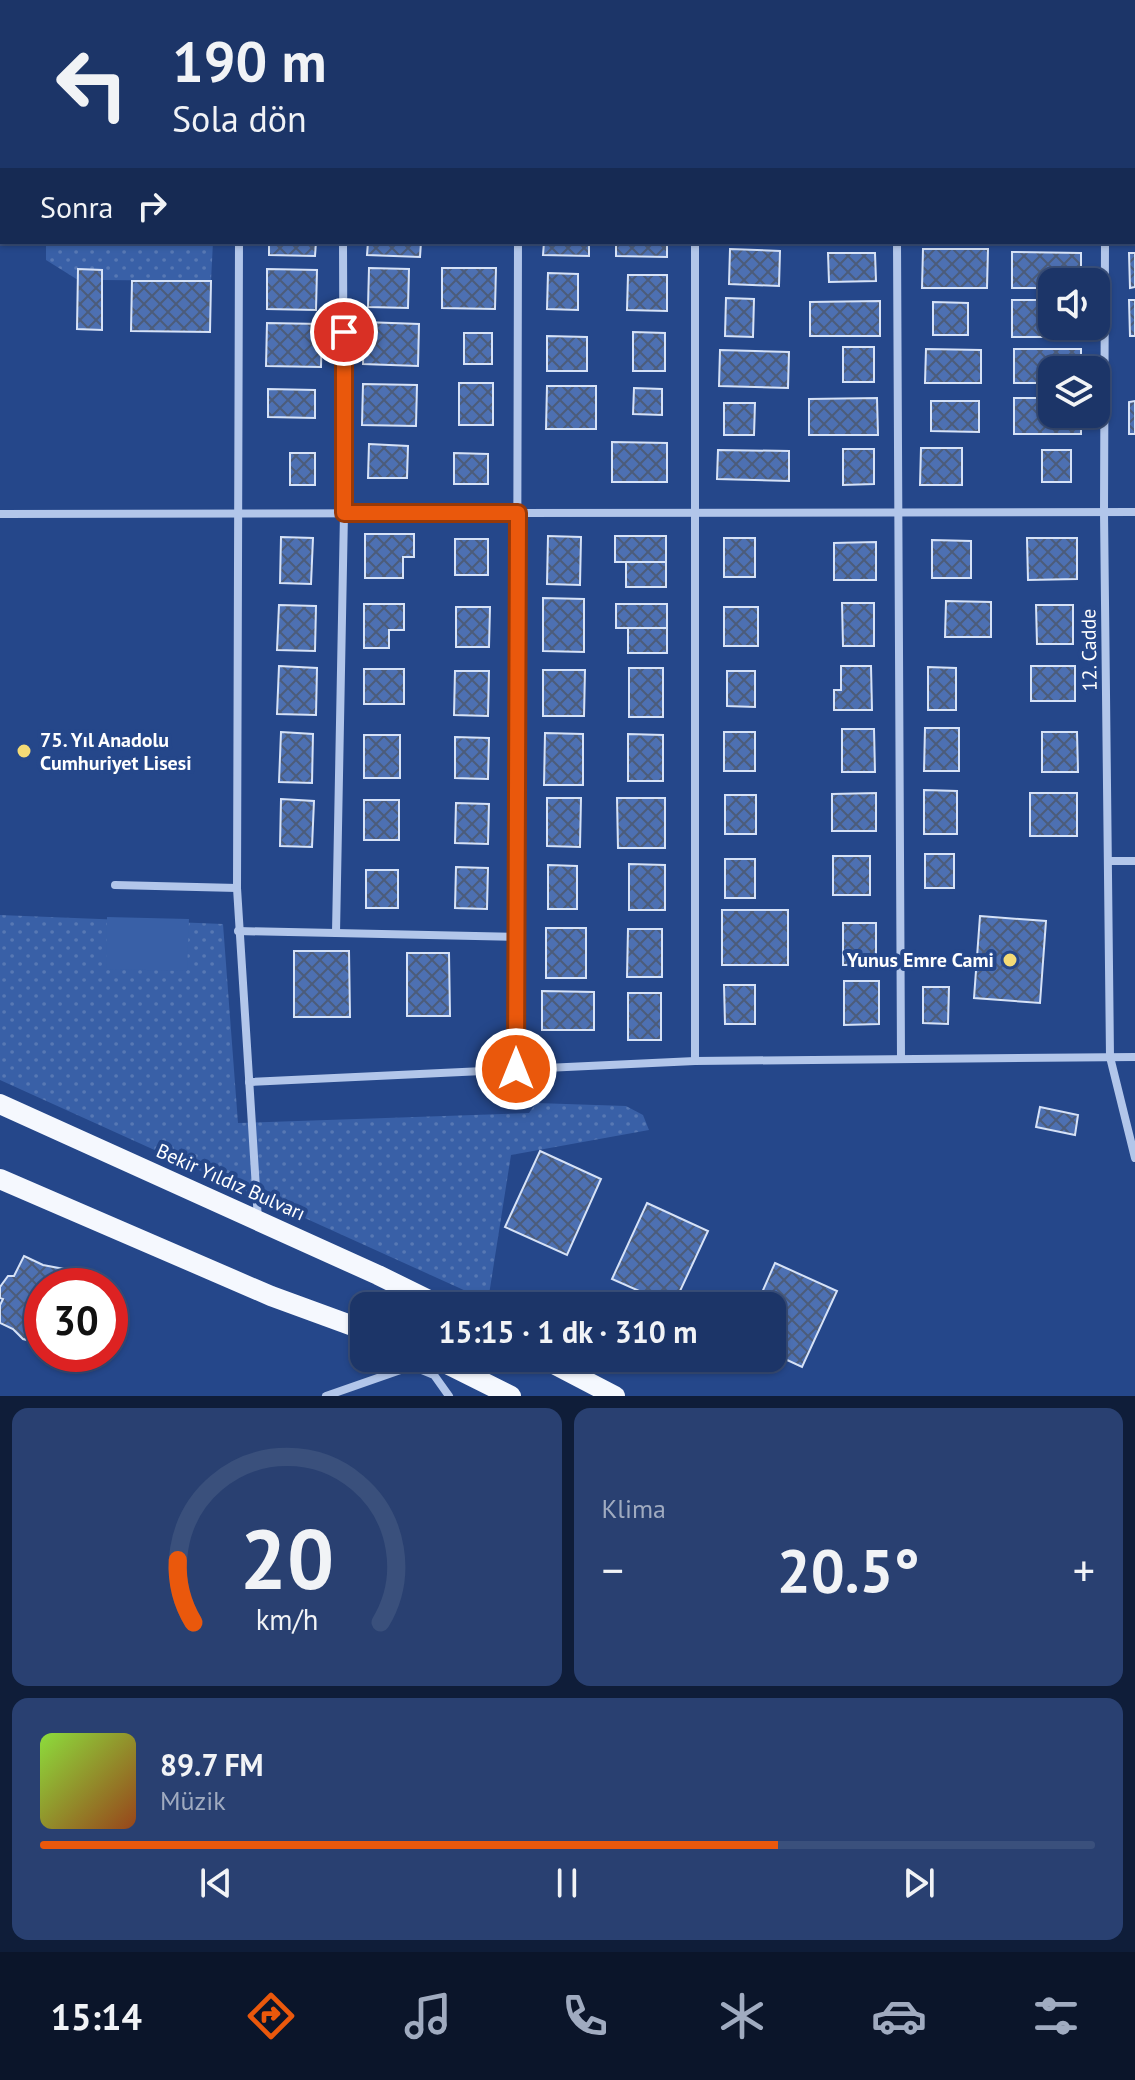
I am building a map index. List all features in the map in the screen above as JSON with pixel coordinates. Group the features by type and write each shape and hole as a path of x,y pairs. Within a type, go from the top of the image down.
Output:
{"main road":[{"name":"Bekir Yıldız Bulvarı","path":"0,1104 411,1292"},
{"path":"0,1179 271,1296 350,1325"},
{"path":"463,1372 511,1396"},
{"path":"569,1372 615,1396"}],"street":[{"path":"239,244 237,888 258,1220"},
{"path":"336,933 344,513 343,244"},
{"path":"516,1069 518,244"},
{"path":"695,244 695,1061"},
{"path":"897,244 901,1059"},
{"name":"12. Cadde","path":"1105,244 1104,512 1110,1057 1135,1158"},
{"path":"0,514 1135,512"},
{"path":"1108,861 1135,861"},
{"path":"115,885 237,888"},
{"path":"238,931 517,937"},
{"path":"249,1082 695,1061 1135,1057"},
{"path":"326,1396 388,1372"},
{"path":"429,1372 449,1396"}],"shaded area":[{"path":"46,244 213,244 211,281 102,280 102,270 78,269 78,280 46,260"},
{"path":"0,915 223,924 238,1123 529,1113 536,1103 626,1106 643,1115 649,1130 511,1155 489,1292 468,1292 0,1080"},
{"path":"107,917 189,919 187,971 106,969"}],"building":[{"path":"269,244 316,244 315,256 269,255"},
{"path":"368,244 421,244 420,257 367,255"},
{"path":"544,244 589,244 589,256 543,255"},
{"path":"616,244 667,244 667,257 616,256"},
{"path":"730,249 780,251 779,286 729,284"},
{"path":"923,249 988,249 987,288 922,288"},
{"path":"1012,252 1081,253 1081,268 1038,268 1038,288 1012,288"},
{"path":"828,253 875,253 876,281 829,282"},
{"path":"1129,253 1135,253 1135,287 1130,288"},
{"path":"369,268 409,269 408,308 368,307"},
{"path":"442,268 496,268 495,309 442,308"},
{"path":"78,269 102,270 102,330 77,329"},
{"path":"267,269 317,270 316,310 267,309"},
{"path":"548,273 578,274 578,310 547,309"},
{"path":"628,275 667,275 667,311 627,310"},
{"path":"132,281 211,281 210,332 131,331"},
{"path":"726,298 754,299 753,337 725,336"},
{"path":"1012,300 1038,300 1038,337 1012,337"},
{"path":"1129,300 1135,300 1135,336 1130,336"},
{"path":"880,301 880,336 810,336 810,302"},
{"path":"933,302 968,303 968,335 933,335"},
{"path":"364,322 419,324 418,366 363,364"},
{"path":"267,323 322,324 321,367 266,366"},
{"path":"633,332 665,333 665,371 633,371"},
{"path":"464,333 492,333 492,364 464,364"},
{"path":"547,336 587,337 587,371 547,371"},
{"path":"843,347 874,347 874,382 843,382"},
{"path":"926,349 981,350 981,383 925,383"},
{"path":"1014,349 1081,349 1081,356 1038,356 1038,383 1014,383"},
{"path":"720,350 789,352 788,388 719,386"},
{"path":"459,383 493,383 493,425 459,425"},
{"path":"363,384 417,385 416,426 362,425"},
{"path":"547,386 596,386 596,429 546,429"},
{"path":"634,388 662,389 662,415 633,414"},
{"path":"268,389 315,390 315,418 268,417"},
{"path":"877,398 878,435 809,435 809,399"},
{"path":"1014,398 1038,398 1038,428 1081,428 1081,434 1014,434"},
{"path":"931,401 979,401 979,432 931,431"},
{"path":"1135,401 1135,434 1129,434 1129,402"},
{"path":"724,403 755,403 754,435 724,435"},
{"path":"612,442 667,443 667,482 612,482"},
{"path":"369,444 408,446 407,478 368,478"},
{"path":"921,448 962,448 962,485 920,485"},
{"path":"843,449 874,449 874,484 843,485"},
{"path":"718,450 789,451 789,481 717,479"},
{"path":"1042,450 1071,450 1071,482 1042,482"},
{"path":"290,453 315,453 315,485 290,485"},
{"path":"454,453 488,454 488,484 454,484"},
{"path":"365,534 414,534 414,557 403,557 403,578 365,578"},
{"path":"548,536 581,537 580,585 547,584"},
{"path":"615,536 666,536 666,562 615,562"},
{"path":"281,537 313,538 311,584 280,583"},
{"path":"724,538 755,538 755,577 724,577"},
{"path":"1027,538 1077,538 1077,579 1028,580"},
{"path":"455,539 488,539 488,575 455,575"},
{"path":"932,540 971,541 971,578 932,578"},
{"path":"876,542 876,580 834,580 834,543"},
{"path":"626,562 666,562 666,587 626,587"},
{"path":"543,598 584,599 584,652 543,651"},
{"path":"946,601 991,602 991,637 945,637"},
{"path":"842,603 874,603 874,646 843,646"},
{"path":"364,604 404,604 404,630 389,630 389,648 364,648"},
{"path":"616,604 667,604 667,628 616,628"},
{"path":"279,605 316,606 315,651 277,650"},
{"path":"1036,605 1073,605 1073,644 1037,644"},
{"path":"456,607 490,607 489,647 456,647"},
{"path":"724,607 758,607 758,646 724,646"},
{"path":"628,628 667,628 667,653 628,653"},
{"path":"279,666 317,668 316,715 277,714"},
{"path":"841,666 871,666 872,710 834,710 834,690 841,690"},
{"path":"1031,666 1075,666 1075,701 1031,701"},
{"path":"928,667 956,668 956,710 928,710"},
{"path":"629,668 663,668 663,717 629,717"},
{"path":"364,669 404,669 404,704 364,704"},
{"path":"543,670 585,670 584,716 543,716"},
{"path":"455,671 489,671 488,716 454,715"},
{"path":"727,671 755,671 755,707 727,706"},
{"path":"925,728 959,728 959,771 924,771"},
{"path":"842,729 874,729 875,772 842,772"},
{"path":"281,732 313,734 312,783 279,782"},
{"path":"724,732 755,732 755,771 724,771"},
{"path":"1042,732 1077,732 1078,772 1042,772"},
{"path":"545,733 583,734 583,785 544,785"},
{"path":"628,734 663,735 663,781 628,781"},
{"path":"364,735 400,735 400,778 364,778"},
{"path":"455,737 489,738 488,779 455,778"},
{"path":"924,790 957,791 957,834 924,834"},
{"path":"876,793 876,831 832,831 832,794"},
{"path":"1030,793 1077,793 1077,836 1030,836"},
{"path":"725,795 756,795 756,834 725,834"},
{"path":"547,798 581,798 580,847 547,846"},
{"path":"617,798 665,798 665,848 618,848"},
{"path":"281,799 314,801 312,847 280,846"},
{"path":"364,800 399,800 399,840 364,840"},
{"path":"456,803 489,804 488,844 455,843"},
{"path":"925,854 954,854 954,888 925,888"},
{"path":"833,856 870,856 870,895 833,895"},
{"path":"725,859 755,859 755,898 725,898"},
{"path":"629,864 665,865 665,910 629,910"},
{"path":"548,865 577,866 577,909 548,909"},
{"path":"456,867 488,868 487,909 455,908"},
{"path":"366,870 398,870 398,908 366,908"},
{"path":"722,910 788,910 788,965 722,965"},
{"name":"Yunus Emre Cami","path":"980,916 1046,921 1040,1003 974,998"},
{"path":"843,923 876,923 876,965 843,965"},
{"path":"546,928 586,928 586,978 546,978"},
{"path":"628,929 662,929 662,977 627,977"},
{"path":"294,951 349,951 350,1017 294,1017"},
{"path":"407,953 449,953 450,1016 407,1016"},
{"path":"844,981 879,981 879,1024 844,1025"},
{"path":"724,985 755,985 755,1024 725,1024"},
{"path":"923,987 949,987 948,1024 923,1023"},
{"path":"542,991 594,992 594,1030 542,1030"},
{"path":"628,993 661,993 661,1040 628,1040"},
{"path":"1040,1107 1078,1115 1075,1135 1036,1127"},
{"path":"540,1151 601,1179 567,1255 505,1227"},
{"path":"647,1203 708,1231 680,1292 641,1292 612,1279"},
{"path":"24,1256 59,1268 24,1268 24,1339 0,1323 3,1299 0,1298 0,1287 8,1276 14,1276"},
{"path":"775,1263 837,1291 802,1367 786,1360 786,1292 762,1292"}],"place":[{"name":"75. Yıl Anadolu Cumhuriyet Lisesi","path":"24,751"},
{"name":"Yunus Emre Cami","path":"1010,960"}],"route":[{"path":"344,332 344,513 518,513 516,1069"}]}
